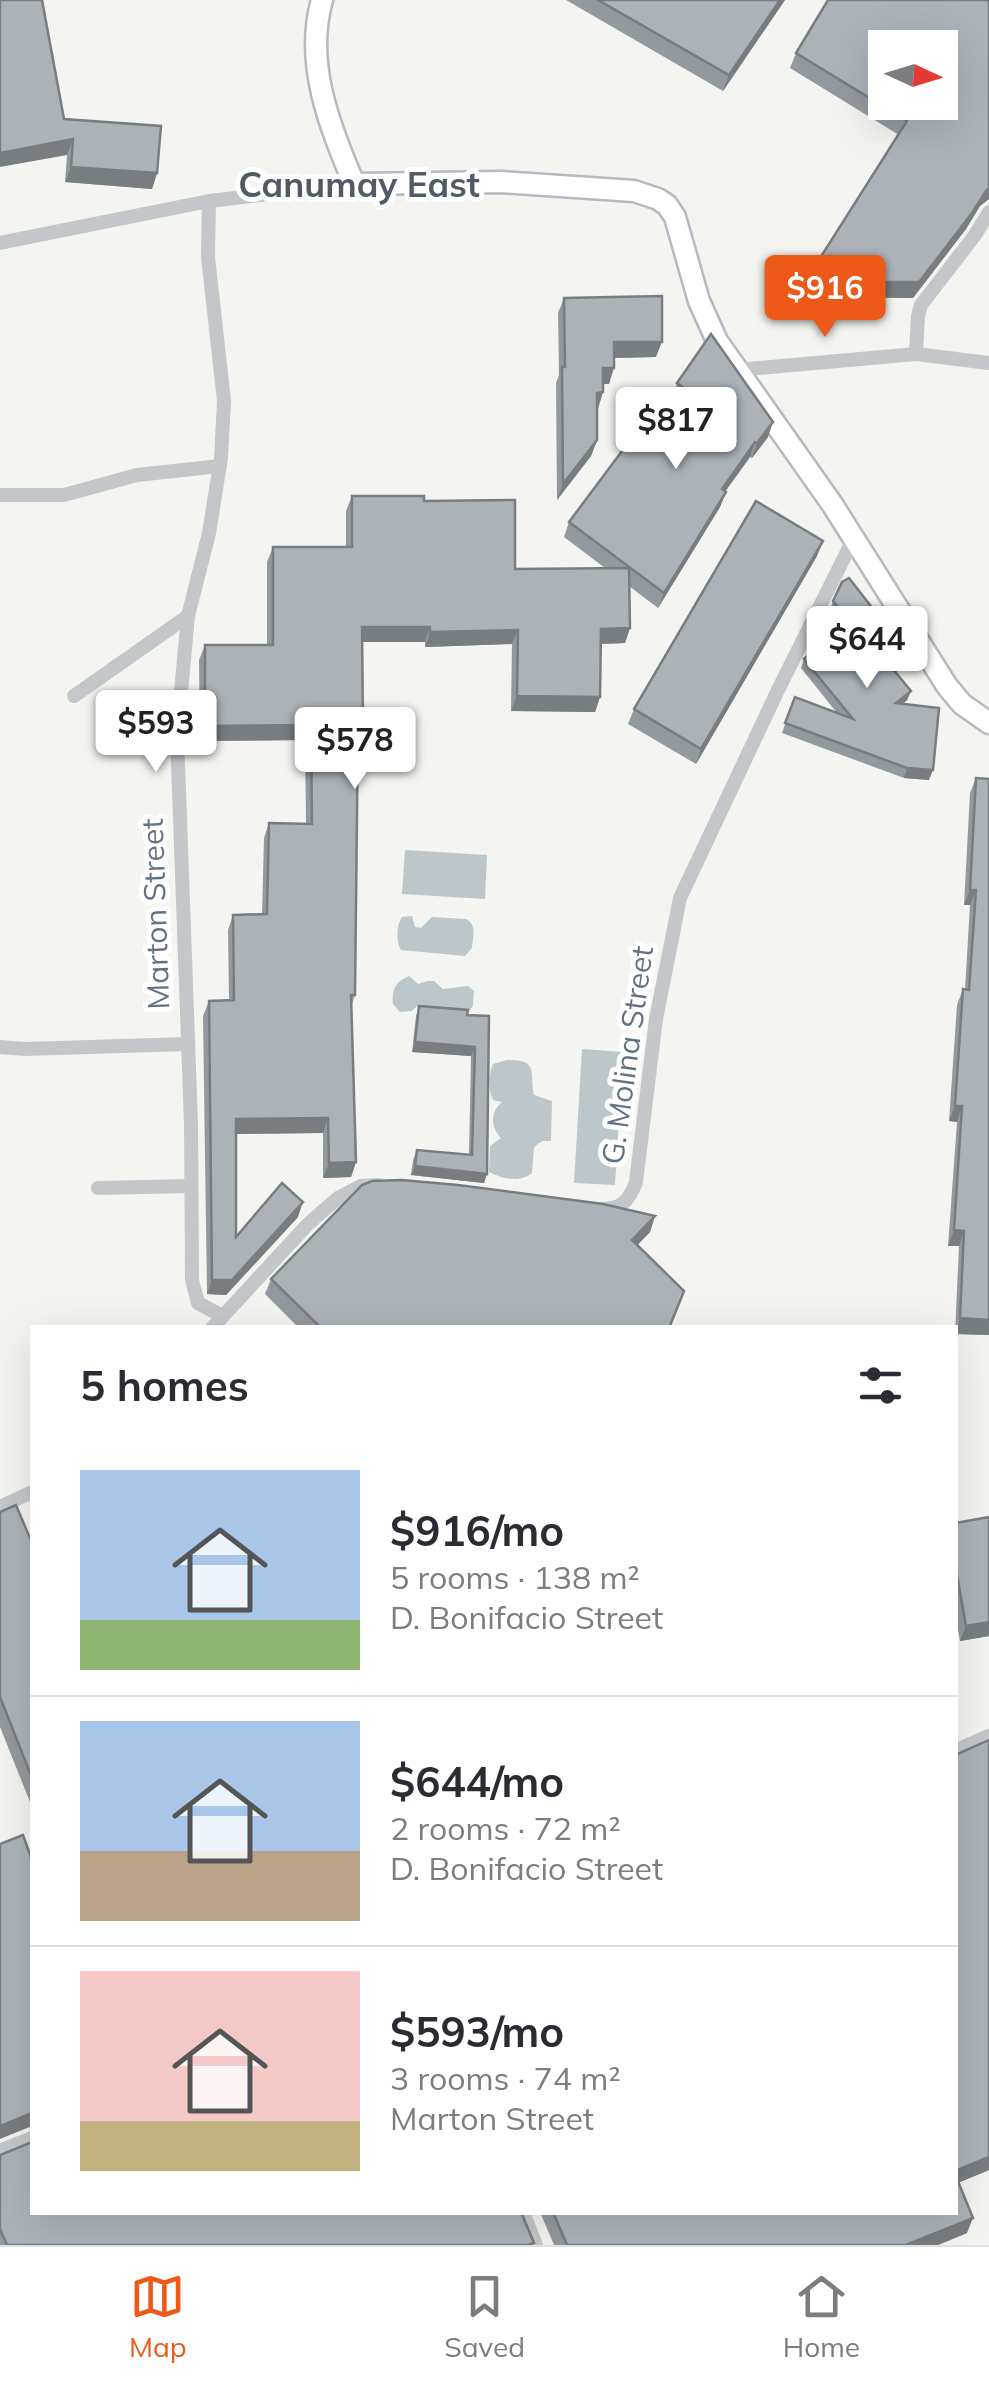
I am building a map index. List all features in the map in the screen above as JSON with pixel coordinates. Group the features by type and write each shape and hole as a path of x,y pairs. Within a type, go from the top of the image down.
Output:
{"main road":[{"path":"322,0 316,22 315,52 323,101 354,184 501,182 634,192 658,198 667,206 675,217 705,317 717,341 812,474 947,686 962,704 989,723"}],"street":[{"path":"0,243 210,201 354,184"},
{"name":"Marton Street","path":"210,201 208,257 224,402 220,466 209,533 188,616 177,734 192,1280 198,1303 217,1322"},
{"path":"916,354 921,305 989,212"},
{"path":"737,370 916,354 989,363"},
{"path":"0,495 64,495 137,475 220,466"},
{"name":"G. Molina Street","path":"578,1207 608,1210 622,1206 631,1196 658,1007 680,898 854,538"},
{"path":"74,696 188,616"},
{"path":"0,1047 187,1044"},
{"path":"217,1322 308,1224 338,1198 360,1186 396,1184"},
{"path":"98,1188 191,1186"},
{"path":"0,1506 30,1493"},
{"path":"958,1752 989,1738"},
{"path":"0,2153 30,2141"},
{"path":"523,2215 536,2245"}],"shaded area":[{"path":"405,850 487,855 485,899 402,894"},
{"path":"412,916 415,927 421,928 432,917 466,919 473,928 472,948 465,956 401,950 399,924 402,917"},
{"path":"409,976 418,984 434,981 443,989 468,986 474,991 473,1006 468,1012 423,1010 417,1006 412,1011 400,1012 393,1004 394,990"},
{"path":"582,1049 623,1052 615,1185 574,1183"},
{"path":"507,1060 529,1065 534,1095 552,1101 551,1141 534,1147 532,1173 517,1179 489,1172 490,1146 501,1138 493,1120 502,1102 491,1096 491,1072 493,1064"}],"building":[{"path":"0,0 42,0 64,119 161,126 157,173 71,167 73,139 0,153"},
{"path":"598,0 780,0 729,75"},
{"path":"828,0 989,0 989,188 919,282 817,282 815,266 905,120 958,120 958,30 868,30 868,97 796,53"},
{"path":"662,296 662,342 614,342 614,368 603,368 603,392 597,393 597,440 563,484 564,298"},
{"path":"711,334 773,422 722,489 726,492 664,593 569,522 640,427 659,442 693,395 677,383"},
{"path":"352,496 424,496 424,501 515,500 515,569 629,568 630,628 601,629 600,697 517,696 518,630 430,632 430,627 362,627 355,995 351,995 356,1162 329,1163 328,1118 236,1119 236,1237 282,1183 303,1202 232,1280 212,1280 209,1001 234,1000 233,915 267,914 269,823 312,824 311,725 205,726 205,645 273,645 273,547 352,547"},
{"path":"756,501 823,541 701,749 634,709"},
{"path":"849,578 909,655 892,668 911,691 896,703 939,708 933,770 907,768 785,723 795,697 853,719 804,659 849,621 833,601 842,582"},
{"path":"976,778 989,779 989,1320 960,1318 964,1231 954,1230 962,1106 955,1106 963,989 969,990 976,890 970,890"},
{"path":"419,1006 489,1016 487,1174 415,1166 417,1150 472,1155 475,1047 415,1042"},
{"path":"372,1181 458,1185 603,1204 655,1216 632,1240 684,1291 670,1325 318,1325 271,1279 362,1185"},
{"path":"16,1505 30,1538 30,1773 0,1697 0,1512"},
{"path":"989,1517 989,1622 966,1626 958,1581 958,1522"},
{"path":"989,1740 989,2157 958,2170 958,1754"},
{"path":"23,1835 30,1854 30,2114 0,2126 0,1844"},
{"path":"30,2143 30,2215 522,2215 534,2243 7,2245 0,2229 0,2155"},
{"path":"958,2181 973,2218 906,2245 567,2245 554,2215 958,2215"}],"district":[{"name":"Canumay East","path":"359,184"}]}
